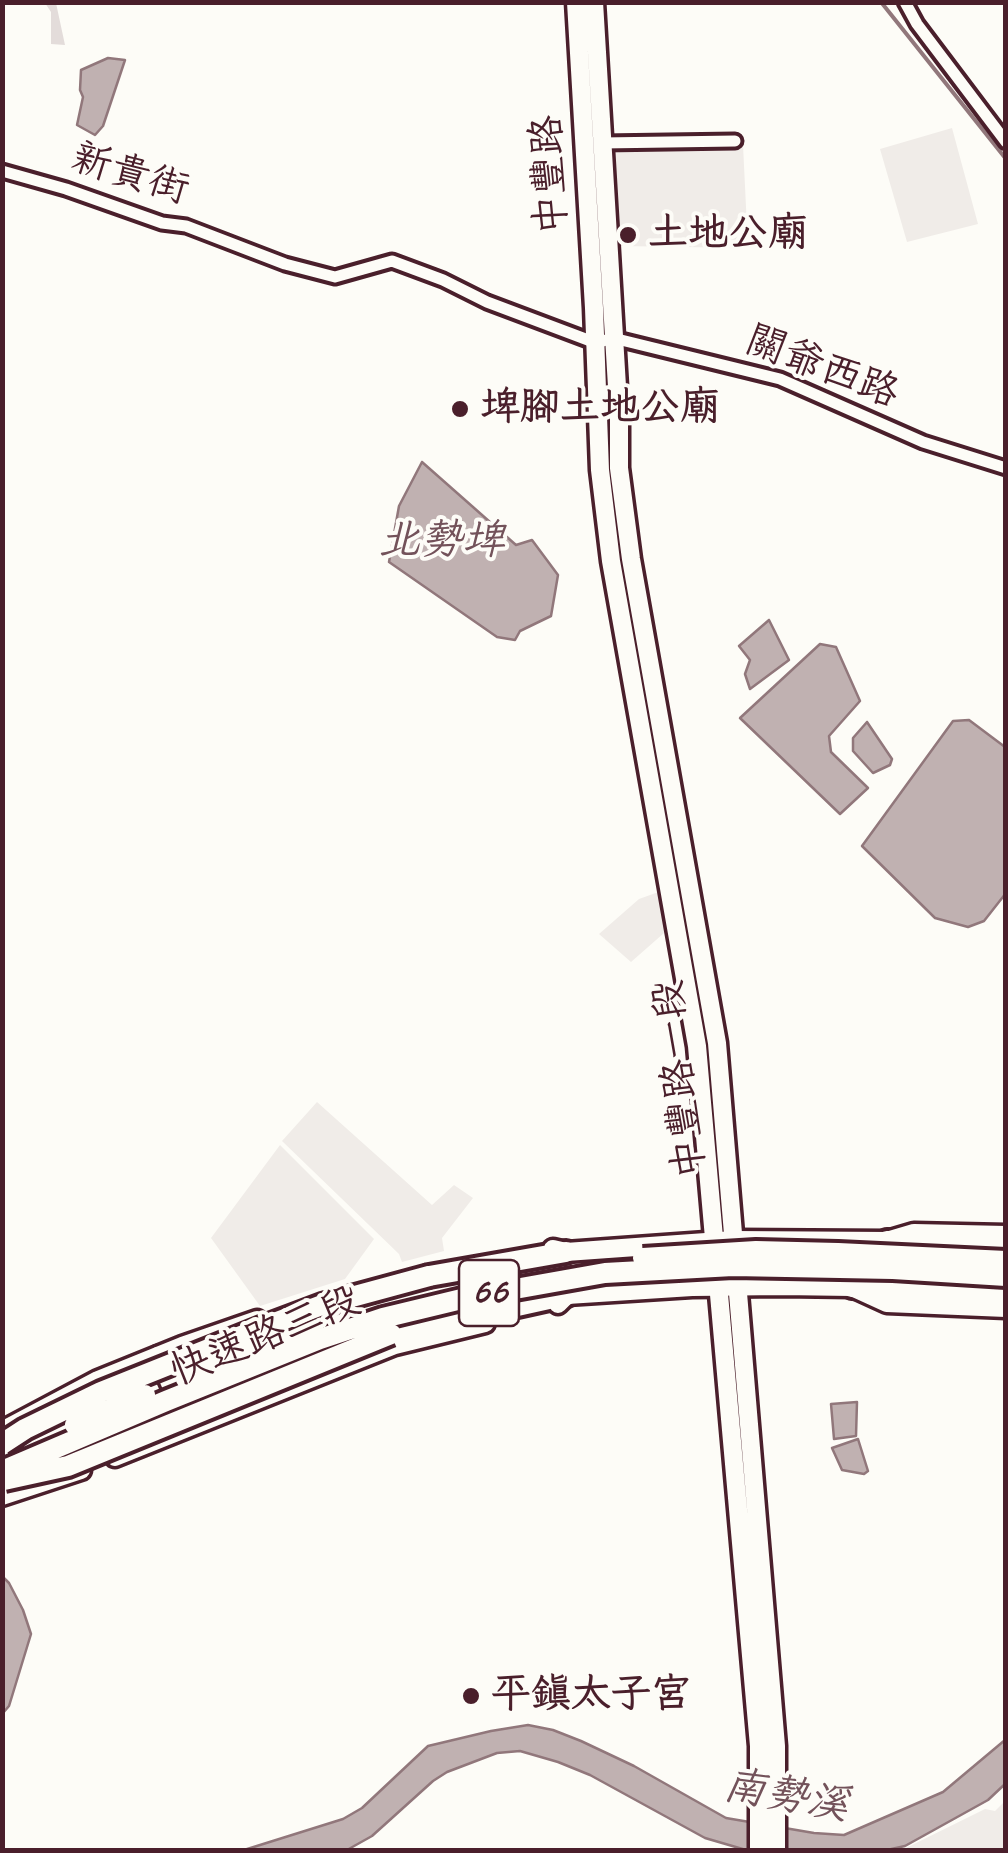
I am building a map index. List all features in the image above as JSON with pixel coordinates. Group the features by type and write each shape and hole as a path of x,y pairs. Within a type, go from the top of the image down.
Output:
{"highway":[{"path":"887,1241 995,1245"},
{"path":"2,1442 100,1392 322,1305 428,1276 566,1252"},
{"name":"66","path":"2,1456 326,1324 446,1290 613,1261 676,1255 756,1252 1006,1258"},
{"name":"66","path":"2,1471 320,1339 383,1318 470,1297 605,1273 733,1266 1006,1276"},
{"path":"852,1287 1000,1292"},
{"path":"2,1480 68,1466 391,1334 568,1295"}],"main road":[{"name":"中豐路","path":"576,2 604,340"},
{"name":"中豐路","path":"594,2 602,143 604,340"},
{"name":"中豐路一段","path":"604,340 600,470 612,562 716,1044 734,1240 727,1287"},
{"name":"中豐路一段","path":"669,833 697,1046 714,1242 727,1287 767,1815"},
{"name":"快速路三段","path":"2,1442 43,1428 162,1364 348,1289 441,1264 546,1247 566,1252 734,1240 887,1241 914,1233 1006,1236"},
{"name":"快速路三段","path":"887,1241 914,1250 1006,1258"},
{"name":"快速路三段","path":"2,1493 46,1464 400,1322 546,1291 568,1295 727,1287 852,1287 887,1303 1006,1308"},
{"name":"快速路三段","path":"2,1493 47,1482 193,1428 278,1390 396,1345 559,1304 568,1295"},
{"name":"快速路三段","path":"2,1431 98,1380 162,1364"},
{"path":"162,1364 193,1428"},
{"path":"758,1850 767,1815"},
{"path":"767,1815 776,1850"}],"street":[{"path":"905,2 917,24 1006,142"},
{"path":"602,143 735,141"},
{"name":"新貴街","path":"2,171 162,223 186,226 284,264 336,277 392,261"},
{"name":"關爺西路","path":"392,261 444,280 486,302 604,340 705,359 780,379 923,442 1006,468"}],"shaded area":[{"path":"45,3 56,3 65,45 51,44 51,12"},
{"path":"952,128 978,224 907,242 880,149"},
{"path":"743,145 748,248 620,246 614,148"},
{"path":"664,890 672,926 631,962 599,934 639,899"},
{"path":"317,1102 432,1205 454,1185 473,1198 442,1238 444,1251 402,1262 399,1254 282,1141"},
{"path":"280,1145 374,1239 345,1279 260,1306 211,1238"},
{"path":"1005,1801 1005,1850 902,1850 985,1809 995,1811"}],"water":[{"path":"108,58 125,60 103,126 95,135 77,125 83,97 81,70"},
{"name":"北勢埤","path":"422,462 516,545 532,540 558,575 551,616 520,631 515,640 497,637 389,562 399,506"},
{"path":"769,620 789,660 750,689 745,674 750,660 739,646"},
{"path":"820,644 836,647 860,701 829,736 831,752 868,788 840,814 740,718"},
{"path":"969,720 1005,747 1006,893 984,921 968,927 935,918 862,846 953,721"},
{"path":"867,722 892,759 890,765 873,773 853,751 853,738"},
{"path":"857,1402 856,1436 834,1439 831,1404"},
{"path":"858,1439 868,1471 864,1474 842,1470 832,1448"},
{"path":"2,1576 23,1610 31,1634 9,1706 3,1713"},
{"path":"528,1725 581,1741 726,1818 814,1833 844,1835 943,1792 1005,1740 1005,1784 988,1800 905,1846 887,1850 746,1850 705,1838 590,1775 520,1751 497,1753 447,1772 372,1836 347,1850 244,1850 343,1819 362,1808 428,1746"}],"waterway":[{"path":"881,2 1006,159"}],"place":[{"name":"土地公廟","path":"628,235"},
{"name":"埤腳土地公廟","path":"460,409"},
{"name":"平鎮太子宮","path":"471,1696"}],"water label":[{"name":"南勢溪","path":"786,1797"}]}
